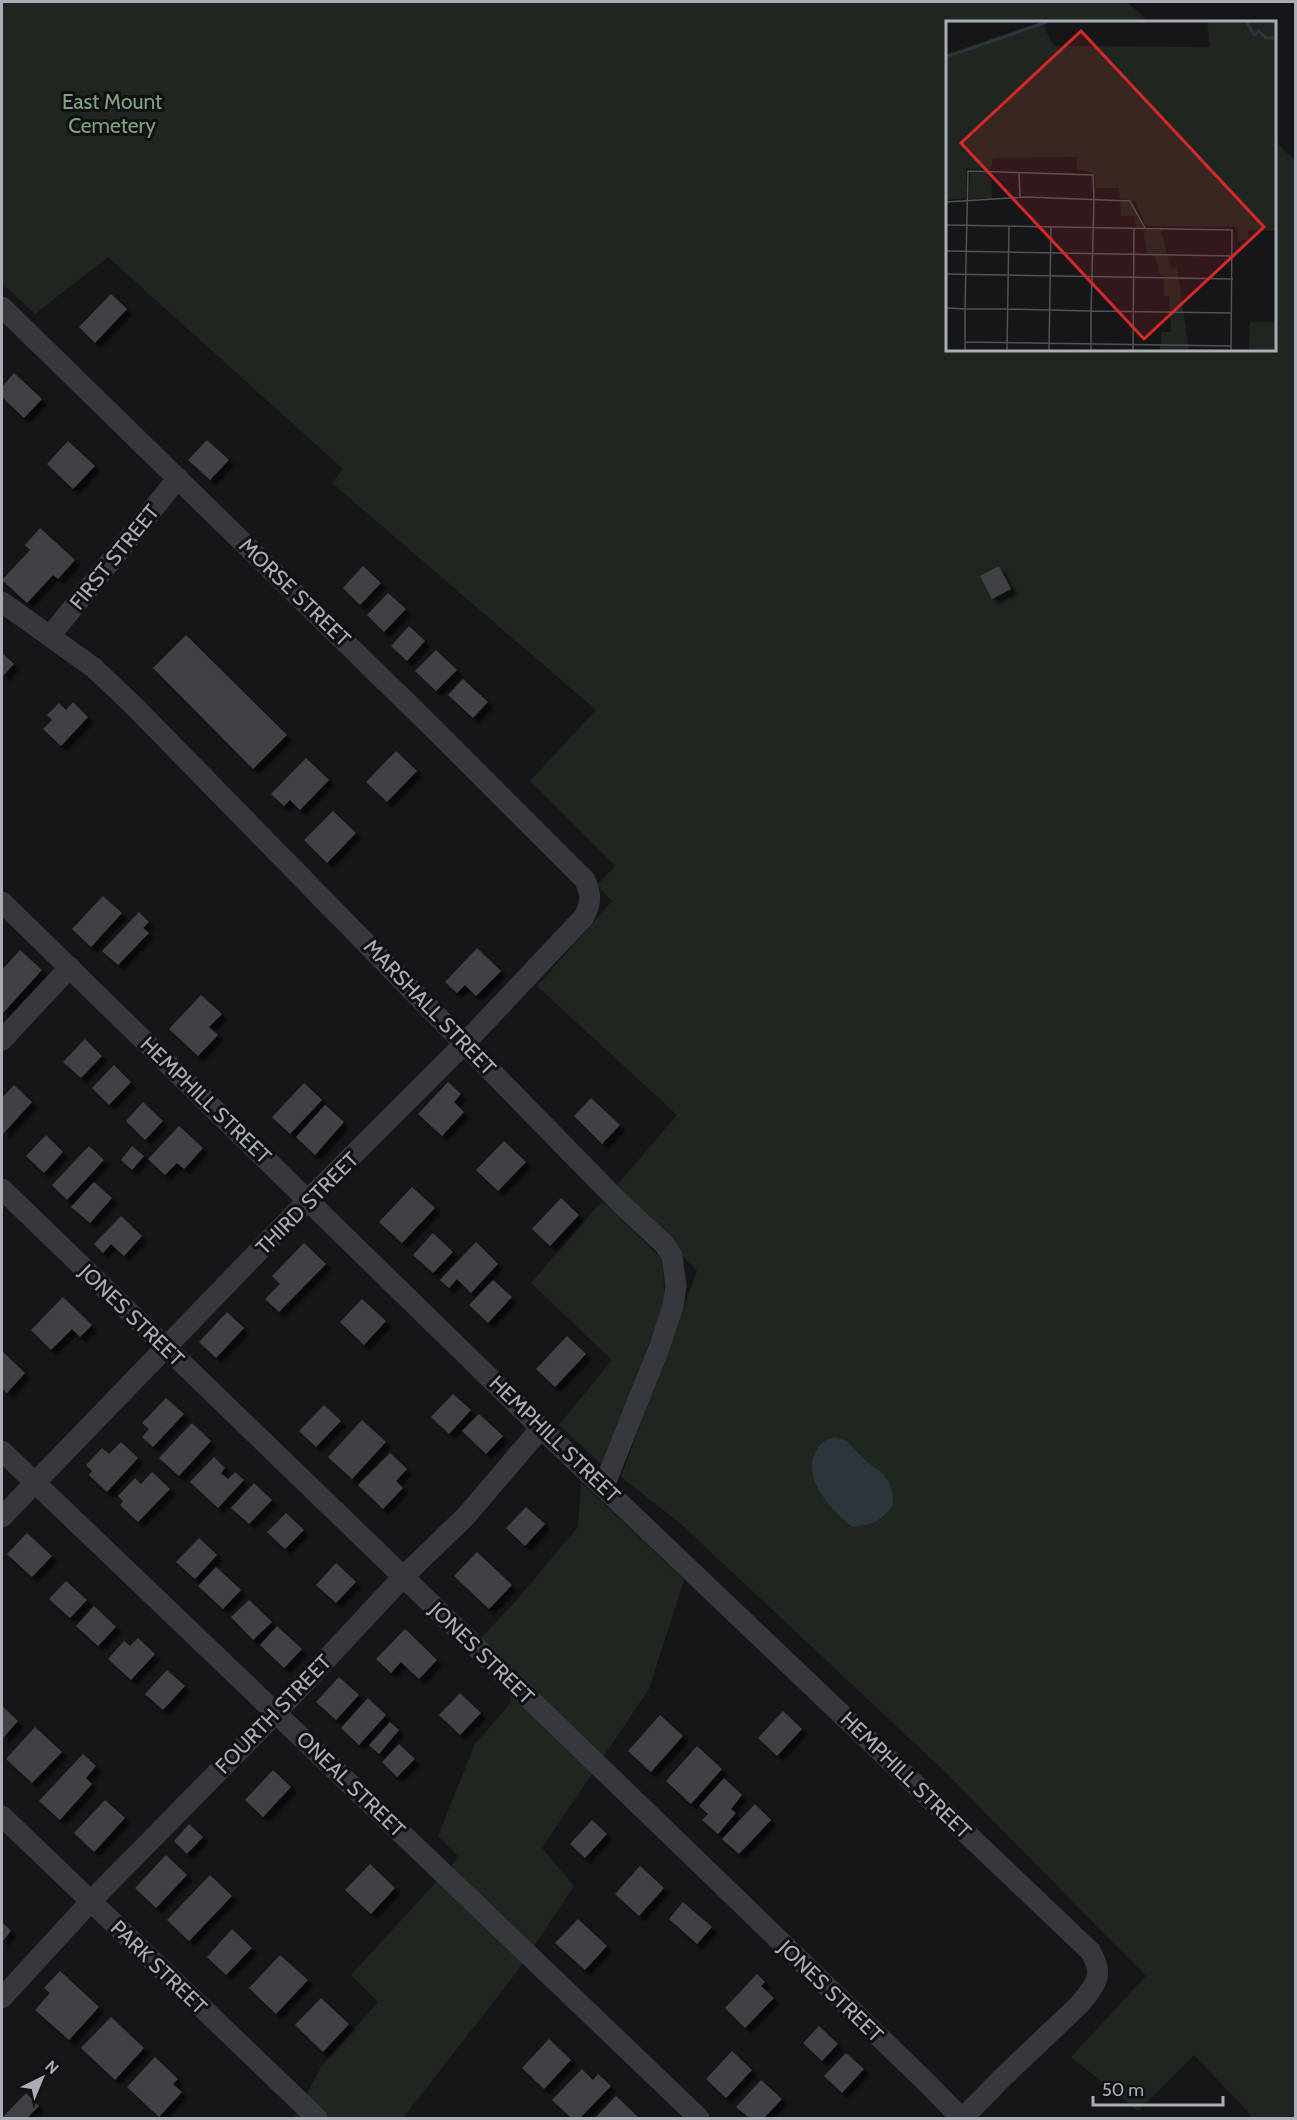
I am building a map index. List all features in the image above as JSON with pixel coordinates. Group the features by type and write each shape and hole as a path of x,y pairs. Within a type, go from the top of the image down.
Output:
{"street":[{"name":"MORSE STREET","path":"2,307 585,880"},
{"name":"FIRST STREET","path":"50,636 178,478"},
{"name":"MARSHALL STREET","path":"2,602 94,668 134,706 621,1203 664,1244 672,1256 676,1286 673,1305 643,1389 604,1486"},
{"name":"THIRD STREET","path":"2,1517 308,1200 465,1043 583,918 589,909 591,900 585,880"},
{"name":"HEMPHILL STREET","path":"2,902 541,1428 1090,1951 1097,1962 1099,1972 1097,1979 1080,2004 962,2118"},
{"path":"2,1040 70,967"},
{"name":"JONES STREET","path":"2,1189 962,2118"},
{"name":"FOURTH STREET","path":"2,1998 91,1901 276,1713 404,1577 466,1516 541,1428"},
{"name":"ONEAL STREET","path":"2,1450 699,2118"},
{"name":"PARK STREET","path":"2,1816 317,2118"}],"green space":[{"name":"East Mount Cemetery","path":"2,2 1127,2 1148,21 946,21 946,351 1276,351 1276,142 1295,161 1295,2118 1252,2118 1194,2055 1138,2111 1071,2057 1146,1976 943,1770 681,1524 621,1477 697,1271 617,1185 677,1115 537,986 612,901 597,885 615,866 530,781 596,710 332,483 343,469 108,257 35,314 2,283"},
{"path":"602,1201 662,1259 665,1300 603,1466 559,1425 612,1360 531,1283"},
{"path":"581,1482 684,1580 649,1689 542,1848 574,1886 516,1973 403,2118 294,2118 321,2067 378,2002 351,1975 459,1857 438,1836 475,1744 509,1705 518,1672 481,1638 514,1603 578,1527"}],"shaded area":[{"path":"835,1437 847,1441 889,1482 893,1505 876,1522 852,1527 829,1504 817,1485 812,1465 814,1455 822,1443"}],"building":[{"path":"111,294 127,309 95,343 79,327"},
{"path":"14,373 42,399 24,418 2,397 2,387"},
{"path":"207,440 229,460 210,480 188,460"},
{"path":"68,441 95,466 73,489 47,464"},
{"path":"40,528 75,560 58,579 53,575 27,603 2,580 30,550 25,545"},
{"path":"363,566 381,583 360,605 343,588"},
{"path":"999,566 1011,589 992,599 980,576"},
{"path":"388,593 406,609 384,632 367,615"},
{"path":"409,626 425,641 407,661 391,646"},
{"path":"186,635 287,735 253,769 153,668"},
{"path":"436,650 457,670 436,691 415,671"},
{"path":"2,653 14,664 2,677"},
{"path":"463,679 488,702 473,718 448,695"},
{"path":"73,702 88,717 61,746 43,729 52,720 47,715 59,703 66,710"},
{"path":"396,751 417,771 387,802 366,782"},
{"path":"306,758 329,780 300,810 290,800 284,806 271,794"},
{"path":"333,811 356,833 327,863 304,840"},
{"path":"103,896 122,913 91,947 72,929"},
{"path":"139,912 149,922 143,928 149,933 118,965 102,951"},
{"path":"477,948 501,971 476,996 465,985 457,993 445,982"},
{"path":"20,950 42,970 2,1014 2,970"},
{"path":"201,995 222,1014 209,1027 218,1035 198,1056 169,1029"},
{"path":"85,1039 102,1056 81,1078 63,1062"},
{"path":"114,1065 131,1082 109,1105 92,1088"},
{"path":"448,1082 461,1094 454,1102 464,1112 442,1136 418,1114"},
{"path":"304,1083 322,1100 290,1134 272,1117"},
{"path":"14,1085 32,1102 3,1134 2,1098"},
{"path":"591,1098 620,1125 602,1144 574,1116"},
{"path":"143,1102 163,1121 145,1140 126,1121"},
{"path":"325,1105 344,1122 315,1155 296,1137"},
{"path":"179,1126 203,1148 184,1169 177,1163 165,1175 148,1159"},
{"path":"46,1135 63,1152 44,1173 26,1156"},
{"path":"504,1141 526,1162 498,1191 476,1170"},
{"path":"89,1146 104,1160 67,1200 52,1185"},
{"path":"132,1146 144,1156 132,1170 121,1160"},
{"path":"94,1182 112,1198 90,1223 71,1207"},
{"path":"412,1187 435,1208 402,1243 379,1222"},
{"path":"561,1198 579,1215 550,1246 532,1229"},
{"path":"121,1216 142,1236 124,1256 111,1244 103,1253 94,1244"},
{"path":"433,1233 453,1252 433,1273 413,1255"},
{"path":"476,1242 498,1264 471,1293 457,1279 449,1288 440,1280"},
{"path":"304,1243 326,1264 279,1312 265,1299 280,1284 272,1276"},
{"path":"493,1280 512,1297 488,1323 469,1305"},
{"path":"63,1297 92,1325 80,1337 72,1329 51,1350 31,1330"},
{"path":"362,1299 386,1321 364,1345 340,1322"},
{"path":"227,1312 244,1328 216,1358 199,1342"},
{"path":"567,1336 586,1354 555,1387 536,1369"},
{"path":"2,1351 25,1373 7,1393 2,1388"},
{"path":"453,1394 471,1410 449,1434 431,1417"},
{"path":"166,1398 184,1414 153,1447 142,1437 149,1429 142,1423"},
{"path":"324,1405 341,1421 316,1447 299,1431"},
{"path":"479,1414 503,1436 486,1454 462,1431"},
{"path":"362,1420 386,1442 352,1479 328,1457"},
{"path":"192,1423 211,1441 179,1476 159,1458"},
{"path":"121,1442 138,1458 107,1492 89,1475 92,1471 86,1465 102,1448 109,1454"},
{"path":"390,1453 407,1469 396,1481 403,1488 383,1509 358,1485"},
{"path":"214,1457 225,1468 221,1473 228,1479 235,1472 244,1480 218,1508 190,1482"},
{"path":"152,1472 170,1489 138,1522 120,1505 123,1501 118,1496 135,1478 141,1484"},
{"path":"254,1483 272,1500 249,1524 231,1508"},
{"path":"526,1507 545,1524 525,1546 506,1528"},
{"path":"286,1513 304,1530 285,1549 267,1532"},
{"path":"27,1533 52,1556 32,1577 7,1554"},
{"path":"199,1538 217,1555 195,1579 176,1562"},
{"path":"477,1552 512,1585 489,1609 454,1576"},
{"path":"336,1563 356,1582 336,1603 316,1585"},
{"path":"216,1567 241,1590 223,1609 198,1586"},
{"path":"66,1581 87,1600 70,1618 49,1599"},
{"path":"249,1600 272,1622 253,1640 231,1617"},
{"path":"94,1606 116,1627 98,1646 76,1626"},
{"path":"277,1626 302,1649 284,1668 260,1645"},
{"path":"405,1629 437,1660 419,1679 401,1662 391,1673 376,1659"},
{"path":"138,1638 155,1654 131,1680 108,1659 124,1641 130,1646"},
{"path":"167,1670 185,1686 163,1710 145,1694"},
{"path":"339,1677 359,1695 336,1720 316,1702"},
{"path":"460,1693 481,1713 460,1735 439,1715"},
{"path":"368,1698 386,1715 359,1745 341,1728"},
{"path":"2,1706 18,1721 2,1739"},
{"path":"783,1711 802,1729 777,1756 758,1738"},
{"path":"660,1715 683,1736 651,1772 628,1751"},
{"path":"390,1722 399,1730 379,1754 369,1745"},
{"path":"35,1727 62,1752 32,1783 6,1759"},
{"path":"399,1744 415,1759 397,1777 382,1762"},
{"path":"697,1746 722,1769 691,1804 666,1781"},
{"path":"83,1754 96,1766 86,1778 92,1784 60,1820 39,1801"},
{"path":"273,1770 291,1787 263,1817 245,1800"},
{"path":"724,1778 742,1795 731,1809 736,1813 718,1834 702,1820 708,1814 699,1806"},
{"path":"105,1800 125,1818 94,1852 74,1833"},
{"path":"755,1804 771,1820 739,1854 722,1839"},
{"path":"592,1820 607,1834 585,1858 570,1844"},
{"path":"189,1824 203,1837 187,1854 174,1841"},
{"path":"166,1855 187,1875 156,1908 135,1888"},
{"path":"370,1864 395,1888 371,1914 345,1890"},
{"path":"640,1866 664,1888 639,1916 615,1894"},
{"path":"210,1875 232,1896 189,1941 167,1920"},
{"path":"683,1902 712,1927 697,1944 669,1919"},
{"path":"578,1919 607,1946 585,1970 555,1943"},
{"path":"2,1922 11,1931 2,1942"},
{"path":"232,1929 252,1948 226,1975 207,1957"},
{"path":"280,1955 308,1980 276,2014 249,1988"},
{"path":"60,1971 99,2007 69,2040 35,2010 50,1993 44,1988"},
{"path":"757,1974 765,1982 761,1986 774,1998 745,2028 725,2008"},
{"path":"321,1998 349,2024 323,2052 295,2025"},
{"path":"111,2017 144,2048 115,2080 81,2048"},
{"path":"819,2026 838,2044 822,2061 803,2043"},
{"path":"549,2039 571,2060 544,2089 522,2068"},
{"path":"732,2051 752,2070 726,2098 706,2079"},
{"path":"846,2053 864,2069 842,2093 824,2076"},
{"path":"155,2057 178,2079 173,2084 182,2092 159,2117 127,2087"},
{"path":"582,2069 593,2080 598,2074 611,2086 580,2118 571,2118 552,2100"},
{"path":"761,2080 782,2099 764,2118 749,2118 736,2107"},
{"path":"26,2093 39,2106 27,2118 2,2118"},
{"path":"616,2096 639,2118 595,2118"}]}
